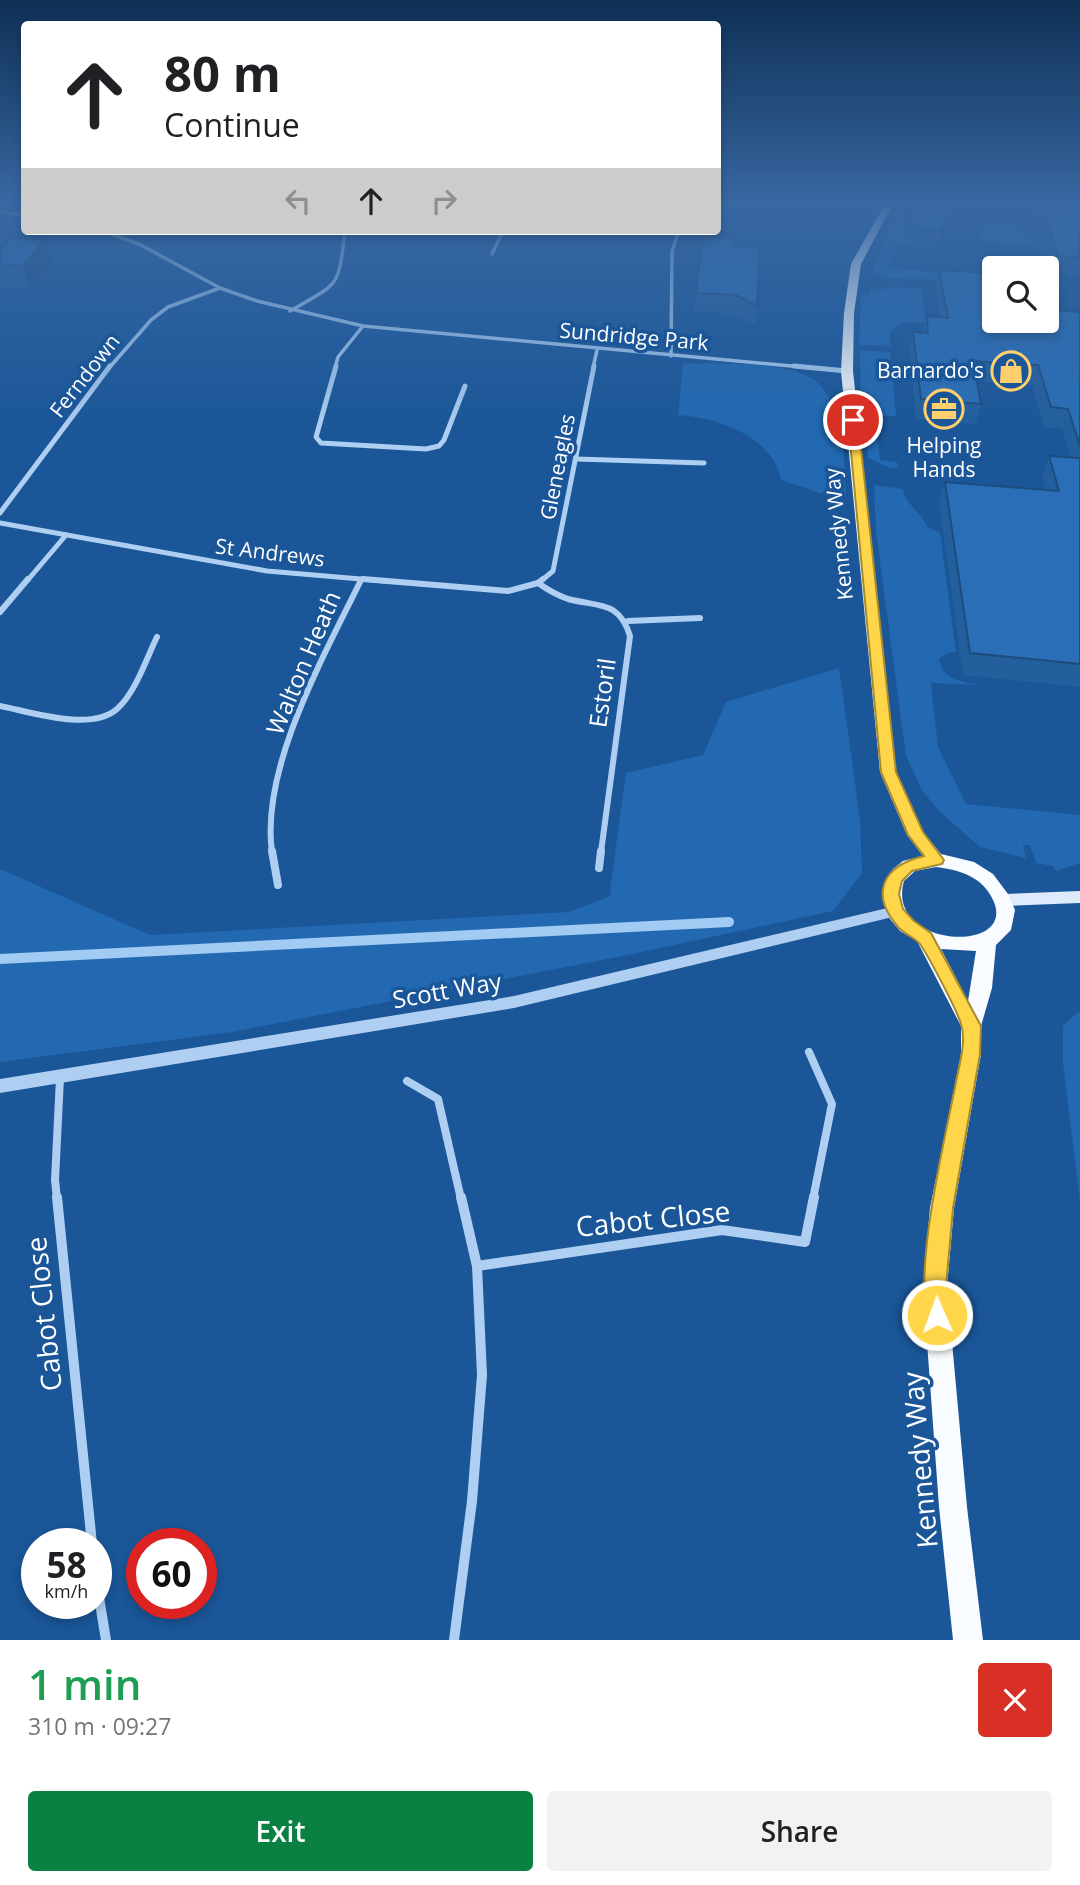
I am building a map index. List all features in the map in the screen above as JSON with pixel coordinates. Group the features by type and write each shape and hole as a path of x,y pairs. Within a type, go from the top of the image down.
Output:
{"main road":[{"name":"Kennedy Way","path":"854,277 849,313 847,371 888,772 916,835 936,860"},
{"path":"936,860 957,863 977,871 994,884 1004,900 1007,916 1004,924 1001,931 987,942 968,947 946,945 925,938 908,926 895,911 891,894 895,878 907,866 936,860"},
{"path":"1004,900 1041,896 1080,897"},
{"name":"Kennedy Way","path":"925,938 971,1026"},
{"name":"Kennedy Way","path":"968,1640 953,1507 935,1287 942,1208 971,1054 971,1026 982,988 987,942"}],"street":[{"name":"Sundridge Park","path":"199,277 220,288 290,311 363,326 597,350 847,371"},
{"path":"290,311 329,289 339,277"},
{"path":"671,356 672,277"},
{"name":"Ferndown","path":"0,513 111,365 151,320 168,307 220,288"},
{"path":"363,326 338,356 316,437 321,443 426,449 439,446 444,440 465,386"},
{"name":"Gleneagles","path":"538,583 553,571 597,350"},
{"path":"576,459 704,463"},
{"name":"St Andrews","path":"0,523 267,571 508,591 538,583"},
{"path":"0,612 66,535"},
{"name":"Walton Heath","path":"278,885 271,864 273,794 301,707 361,580"},
{"path":"538,583 558,596 610,607 628,621 701,618"},
{"name":"Estoril","path":"599,868 630,636 628,621"},
{"path":"0,706 75,720 103,718 118,708 157,638"},
{"name":"Scott Way","path":"0,1087 514,1002 895,911"},
{"name":"Cabot Close","path":"477,1266 722,1230 805,1242 832,1104 808,1052"},
{"name":"Cabot Close","path":"60,1078 55,1180 90,1528"},
{"path":"407,1081 438,1099 477,1266 482,1375 472,1501 454,1640"},
{"path":"103,1619 106,1640"}],"shaded area":[{"path":"883,277 947,277 947,280"},
{"path":"893,287 921,289 926,323 905,322 890,331 890,346 859,345 861,295 869,296 871,292"},
{"path":"860,350 890,352 896,416 875,416 880,460 897,462 898,468 890,468 868,458 861,400"},
{"path":"683,363 775,367 808,377 820,385 839,422 846,495 820,493 781,480 776,465 767,452 742,432 710,420 678,415"},
{"path":"874,485 903,489 907,500 927,527 940,533 956,652 947,653 939,659 949,676 980,685 931,683 938,747 966,804 1080,815 1080,863 1056,871 1053,866 1036,863 1030,845 1023,845 1026,858 980,847 938,810 922,790 906,756 876,531"},
{"path":"839,668 860,819 862,873 833,911 628,955 232,1032 0,1062 0,869 150,935 569,912 611,896 626,773 703,755 726,702"},
{"path":"1078,1012 1080,1201 1063,1064 1063,1026"}],"building":[{"path":"698,277 758,277 757,306 736,295 696,293"},
{"path":"940,277 982,277 982,333 1059,333 1059,311 1080,312 1080,446 1068,409 1051,407 1038,365 973,361 981,404 921,399 913,332 928,333 927,316 948,318"},
{"path":"1049,456 1080,458 1080,664 970,653 945,482 1059,491"}],"waterway":[{"path":"0,959 729,922"}],"place":[{"name":"Barnardo's","path":"1011,371"},
{"name":"Helping Hands","path":"944,409"}],"route":[{"path":"853,420 888,772 916,835 936,860 907,866 895,878 891,894 895,911 908,926 925,938 971,1026 971,1054 942,1208 935,1287 937,1315"}]}
